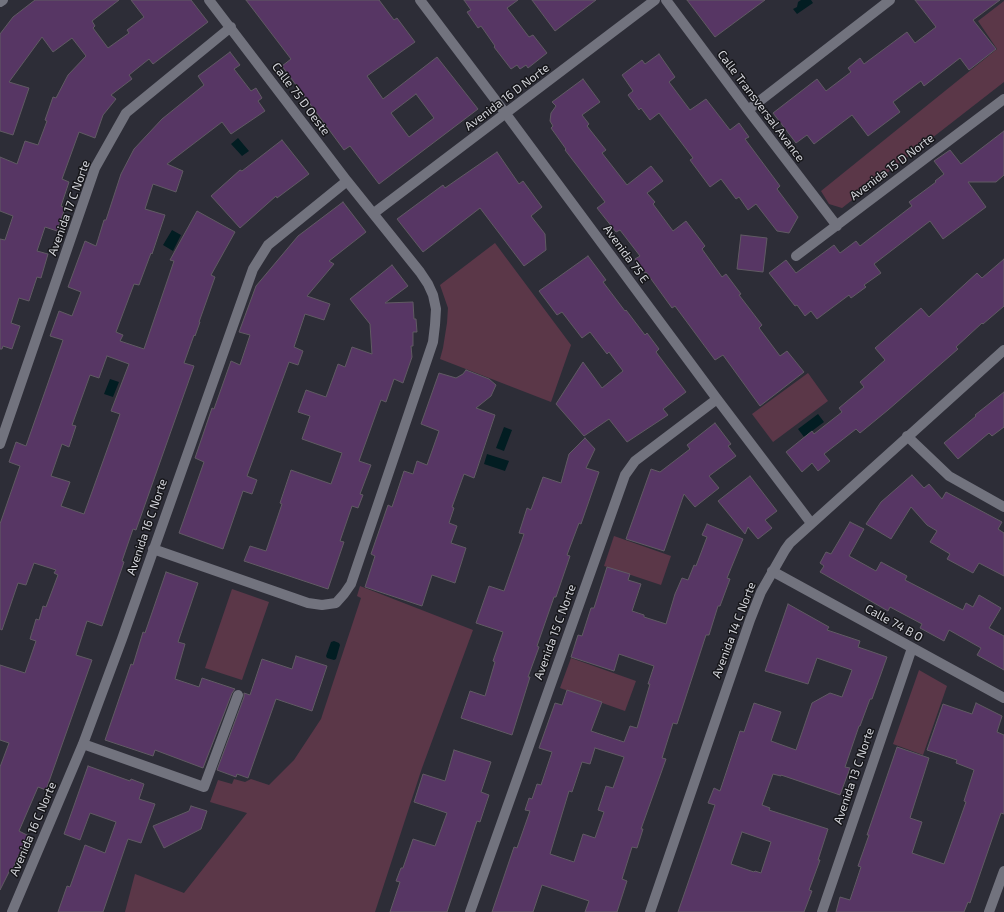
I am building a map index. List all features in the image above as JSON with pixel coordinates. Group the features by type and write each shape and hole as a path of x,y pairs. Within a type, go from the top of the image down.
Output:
{"street":[{"name":"Calle 75 D Oeste","path":"153,549 308,603 322,605 336,603 351,584 430,350 435,325 436,309 434,295 428,284 374,213 347,181 209,0"},
{"name":"Avenida 75 E","path":"420,0 811,523"},
{"name":"Avenida 16 D Norte","path":"374,213 655,0"},
{"name":"Calle Transversal Avance","path":"666,0 837,226"},
{"path":"748,110 890,0"},
{"name":"Avenida 17 C Norte","path":"0,444 95,168 126,113 231,27"},
{"name":"Avenida 15 D Norte","path":"796,256 1004,99"},
{"name":"Avenida 16 C Norte","path":"12,912 83,744 122,639 253,269 268,245 347,181"},
{"name":"Avenida 14 C Norte","path":"650,912 750,620 772,571 790,543 1004,350"},
{"name":"Avenida 15 C Norte","path":"470,912 625,475 635,461 717,398"},
{"path":"907,436 949,476 1004,507"},
{"name":"Calle 74 B O","path":"772,571 1004,698"},
{"name":"Avenida 13 C Norte","path":"822,912 912,648"},
{"path":"83,744 204,787 238,695"},
{"path":"989,912 1004,871"}],"shaded area":[{"path":"801,0 811,0 813,3 797,14 793,9 797,7 798,2"},
{"path":"1004,1 1004,82 842,208 829,204 821,191 997,49 978,21"},
{"path":"238,138 249,151 242,156 231,144"},
{"path":"172,230 181,235 173,251 163,245"},
{"path":"495,243 571,345 551,402 440,359 447,323 448,308 440,285"},
{"path":"808,373 828,401 773,442 752,414"},
{"path":"110,379 119,382 113,397 104,394"},
{"path":"818,414 824,422 804,437 798,429"},
{"path":"504,427 512,430 504,451 496,448"},
{"path":"487,454 509,461 505,471 484,464"},
{"path":"614,536 671,556 661,585 604,566"},
{"path":"360,586 473,630 422,768 375,912 125,912 135,874 184,893 247,813 210,802 218,780 232,784 234,779 245,782 251,779 269,785 294,760 321,719 361,598 357,596"},
{"path":"232,589 269,602 242,680 205,668"},
{"path":"334,641 340,645 336,659 334,660 327,658 326,656 331,642"},
{"path":"571,658 636,681 625,711 560,688"},
{"path":"919,670 947,686 923,755 893,744"}],"building":[{"path":"35,0 119,0 92,21 95,26 93,28 108,48 129,33 127,30 144,17 131,0 191,0 208,22 153,64 149,59 129,75 132,79 111,95 116,99 103,115 95,138 79,132 62,179 69,182 61,206 65,208 57,231 45,227 37,251 48,254 41,278 37,277 29,301 19,298 11,323 20,326 12,349 3,346 2,349 0,349 0,239 5,240 13,216 0,211 0,157 17,164 25,141 38,145 47,121 45,120 53,97 56,98 68,75 86,56 72,38 53,52 42,37 9,82 29,88 13,135 0,131 0,34 13,17"},
{"path":"246,0 379,0 394,20 397,18 415,42 367,76 383,99 437,57 478,109 379,184 350,146 344,150 282,66 291,59","holes":["416,94 434,118 409,137 391,113"]},
{"path":"464,0 518,0 507,8 529,37 533,35 547,53 528,68 526,65 520,69 517,65 511,69 494,47 495,46 481,26 478,28 467,12 471,10"},
{"path":"532,0 596,0 555,31"},
{"path":"687,0 765,0 715,37"},
{"path":"915,0 1000,0 973,20 996,49 969,70 960,58 924,86 921,81 893,102 900,112 868,136 852,115 814,144 807,135 796,143 773,113 817,79 826,91 851,72 848,68 860,58 864,64 907,32 915,43 936,27"},
{"path":"230,52 240,65 234,69 251,91 256,88 262,98 258,101 265,111 231,134 222,122 167,164 183,171 176,192 153,184 145,209 165,215 152,254 151,253 139,285 134,284 116,332 123,335 120,341 144,349 174,261 170,260 197,211 235,232 211,275 215,277 184,363 194,366 136,530 133,529 122,561 124,562 102,626 87,621 76,655 92,660 46,790 38,787 19,831 33,838 24,856 19,854 12,871 10,870 0,890 0,767 9,743 0,740 0,665 25,673 36,641 30,639 36,619 39,620 43,606 46,607 58,575 54,573 56,570 34,563 26,585 18,583 2,630 0,629 0,524 20,466 9,462 16,442 26,446 63,340 50,336 59,311 72,316 81,292 68,287 85,241 96,246 121,174 134,149 162,119 204,85 198,76","holes":["107,356 129,364 111,411 120,414 84,514 61,506 70,482 51,476 62,444 69,447 76,426 72,425 90,375 99,378"]},
{"path":"659,54 675,77 669,82 690,110 706,99 730,130 739,123 749,137 745,139 780,186 777,189 798,217 789,233 777,231 756,204 748,210 739,197 736,199 721,179 710,187 690,160 693,158 659,113 650,120 641,108 639,110 628,95 633,91 622,75 642,60 645,64"},
{"path":"583,79 600,102 582,115 589,124 587,126 606,150 602,153 627,185 651,166 663,181 647,193 655,202 653,204 673,231 686,221 705,246 702,249 722,277 726,274 741,294 739,295 762,325 759,328 780,356 787,351 804,372 760,406 723,355 715,360 675,306 672,308 646,272 645,273 635,259 640,256 620,230 616,232 597,208 605,202 565,150 566,149 551,128 553,126 550,121 551,113 556,106 552,102"},
{"path":"1004,131 1004,175 996,182 968,182 986,207 943,239 930,221 874,264 881,273 864,285 866,287 851,298 849,295 817,319 811,311 805,316 797,305 795,306 769,273 786,260 796,273 834,245 840,253 856,241 860,246 912,206 909,202 936,182 935,181 944,174 934,161 950,150 961,164"},
{"path":"282,140 309,174 277,198 276,196 240,228 211,196 240,170 242,171"},
{"path":"497,152 519,184 523,181 542,207 531,216 545,234 546,250 524,266 480,208 423,252 397,219 443,185 445,188"},
{"path":"343,202 366,232 329,261 334,264 307,296 330,304 324,320 305,314 294,347 303,351 298,365 289,362 247,476 257,480 252,494 243,491 223,549 179,533 204,462 195,458 212,408 214,409 231,361 240,365 250,335 239,332 256,286 298,236"},
{"path":"741,235 767,238 763,272 737,269"},
{"path":"588,256 606,280 603,282 625,311 626,310 645,335 647,333 659,349 656,352 686,392 663,409 668,415 627,442 609,419 584,436 556,404 583,362 602,388 623,371 609,352 607,354 590,332 582,338 562,312 557,315 539,291"},
{"path":"1004,259 1004,306 983,324 982,323 956,347 958,349 888,410 860,433 856,429 824,454 830,461 818,471 812,463 802,472 786,452 812,431 814,434 842,412 839,408 864,387 860,382 885,360 875,348 921,308 929,317 977,273 982,278"},
{"path":"392,265 408,286 385,303 413,302 414,319 416,319 417,332 413,332 413,346 411,346 412,357 403,383 394,379 386,402 381,400 359,461 371,465 360,494 363,495 358,508 352,506 340,541 344,542 328,589 244,561 250,546 266,551 282,504 280,503 291,470 331,484 342,453 302,439 310,416 298,412 306,390 326,397 338,364 345,367 352,347 372,354 370,324 350,299"},
{"path":"466,370 489,379 496,385 491,396 476,408 495,415 474,478 464,474 452,507 454,508 449,523 457,526 451,543 466,548 455,583 432,575 422,606 365,587 375,556 371,554 388,505 392,507 404,471 413,474 417,461 427,465 439,431 421,424 439,373 456,378 463,374"},
{"path":"1004,392 1004,427 992,436 989,433 958,459 944,443 976,416 975,415"},
{"path":"715,423 731,444 728,446 736,456 709,476 719,488 695,507 684,494 664,551 626,539 651,469 660,472 690,449 687,445"},
{"path":"585,438 595,449 586,468 599,472 581,524 579,523 567,555 570,556 537,646 539,647 528,677 530,677 512,735 461,718 470,691 485,696 495,662 493,661 503,632 476,623 489,586 504,591 524,534 519,533 527,508 531,510 543,477 561,483 569,454"},
{"path":"912,475 924,488 929,484 942,499 946,492 1002,522 998,529 1004,533 1004,576 979,563 973,573 947,559 950,554 930,542 937,531 927,525 911,507 891,539 866,524 881,502"},
{"path":"750,476 777,511 765,520 772,528 758,539 748,527 745,534 718,501"},
{"path":"850,522 864,529 849,556 876,571 881,562 907,576 905,580 963,610 966,603 973,607 979,595 1001,608 989,628 1004,636 1004,670 977,655 981,648 949,630 944,641 920,628 922,624 890,607 888,611 820,572 824,566 820,563 826,552 831,554"},
{"path":"707,524 743,539 727,578 730,579 720,606 718,606 709,635 706,635 677,724 673,723 662,758 666,759 641,829 643,829 637,848 632,847 622,879 627,881 617,912 585,912 589,901 542,885 533,912 492,912 514,847 517,848 530,811 525,810 529,798 532,799 537,784 541,785 552,752 539,748 555,703 562,705 567,690 602,702 591,731 624,742 630,726 637,728 654,666 619,654 614,671 571,657 578,635 582,636 591,608 594,608 607,567 630,574 628,580 641,584 632,611 644,615 644,617 666,624 675,594 682,578 688,580 694,565 696,566 707,537 702,535","holes":["595,748 624,757 613,788 606,786 598,810 604,812 595,838 583,834 574,862 550,854 569,791 572,792 582,762 590,764"]},
{"path":"166,572 198,583 178,642 185,644 175,679 199,687 202,678 235,689 232,693 203,768 155,750 153,756 105,740 131,664 133,665 143,632 145,633"},
{"path":"788,604 829,627 827,630 860,641 858,647 887,657 872,699 870,699 859,726 845,767 850,768 840,795 781,775 773,774 762,805 770,808 769,810 828,829 818,860 820,860 809,890 812,891 804,912 678,912 715,805 708,803 714,788 720,791 740,731 744,732 754,703 781,712 771,741 796,750 812,703 830,693 842,697 852,670 817,658 808,684 765,671","holes":["742,832 771,842 761,873 731,864"]},
{"path":"296,656 327,666 312,711 276,699 248,778 237,774 236,777 217,770 244,697 244,693 250,695 262,659 292,669"},
{"path":"976,703 1002,716 997,732 1004,735 1004,814 1001,813 970,903 968,902 964,912 836,912 840,897 850,900 861,867 858,866 869,835 867,835 897,747 929,758 910,818 922,822 912,853 944,864 966,802 964,801 974,770 956,763 957,760 927,750 943,704 972,714"},
{"path":"454,750 491,762 481,792 489,795 480,822 477,821 447,912 390,912 400,882 396,881 401,868 403,868 413,839 435,846 447,813 414,802 423,774 445,781"},
{"path":"88,766 130,781 131,779 144,784 139,799 155,804 141,843 128,839 103,912 58,912 67,886 70,887 85,845 105,853 116,822 90,813 80,840 64,834"},
{"path":"191,806 207,811 201,829 164,848 153,826 189,811"}]}
